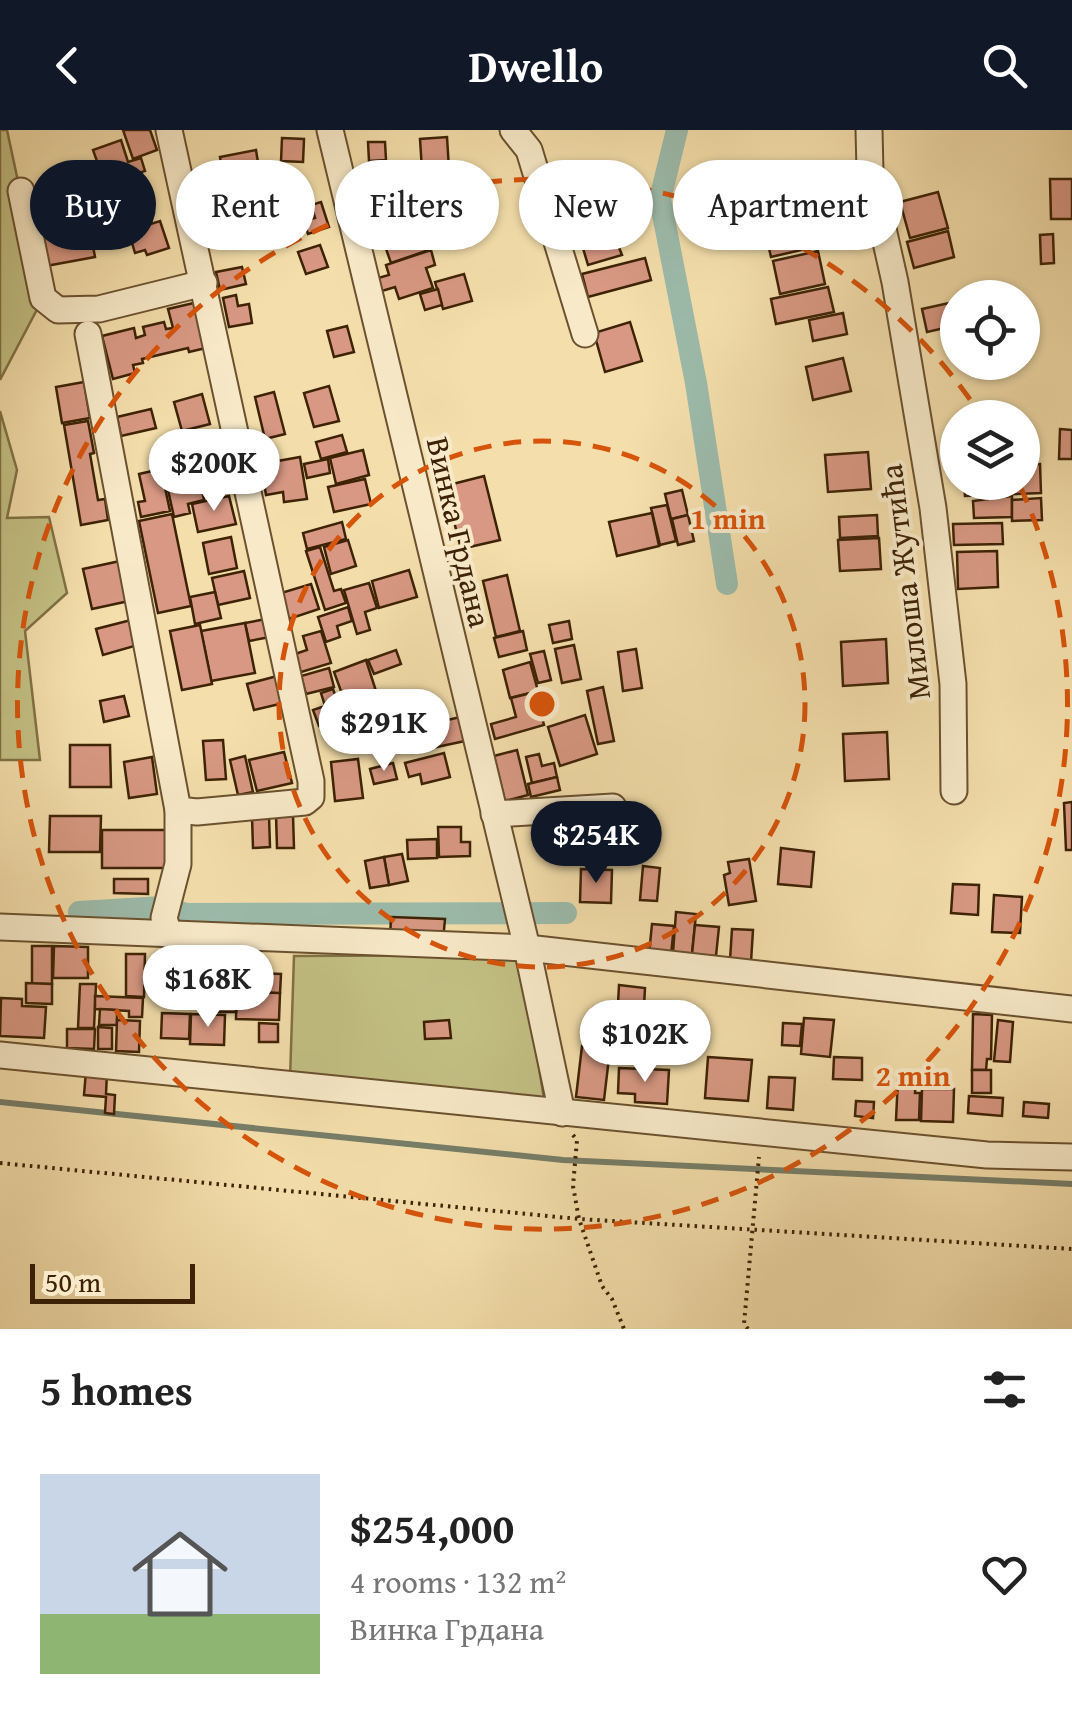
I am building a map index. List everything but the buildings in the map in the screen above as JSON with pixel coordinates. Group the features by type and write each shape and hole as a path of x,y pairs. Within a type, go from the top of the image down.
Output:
{"street":[{"path":"169,130 312,781 312,797 305,802 198,812 178,810"},
{"name":"Винка Грдана","path":"330,130 527,948 562,1114"},
{"path":"513,130 528,150 585,334"},
{"name":"Милоша Жутића","path":"869,130 870,170 895,282 933,508 953,684 954,791"},
{"path":"21,190 43,298 58,310 99,309 204,283"},
{"path":"88,334 178,810 178,864 164,918 170,935"},
{"path":"494,814 613,807"},
{"path":"0,927 527,948 1072,1009"},
{"path":"0,1055 987,1155 1072,1157"}],"path":[{"path":"562,1114 577,1140 573,1186 579,1219 602,1286 624,1329"},
{"path":"748,1329 744,1324 750,1230 762,1132"},
{"path":"0,1163 579,1219 1072,1250"}],"shaded area":[{"path":"0,130 7,130 43,298 0,380"},
{"path":"0,411 17,470 7,518 49,517 67,593 25,631 40,760 0,760"},
{"path":"521,955 545,1105 290,1079 294,956"}],"waterway":[{"path":"677,130 660,199 696,383 727,584"},
{"path":"79,912 163,907"},
{"path":"173,910 187,914 566,913"},
{"path":"0,1102 563,1160 1072,1184"}]}
